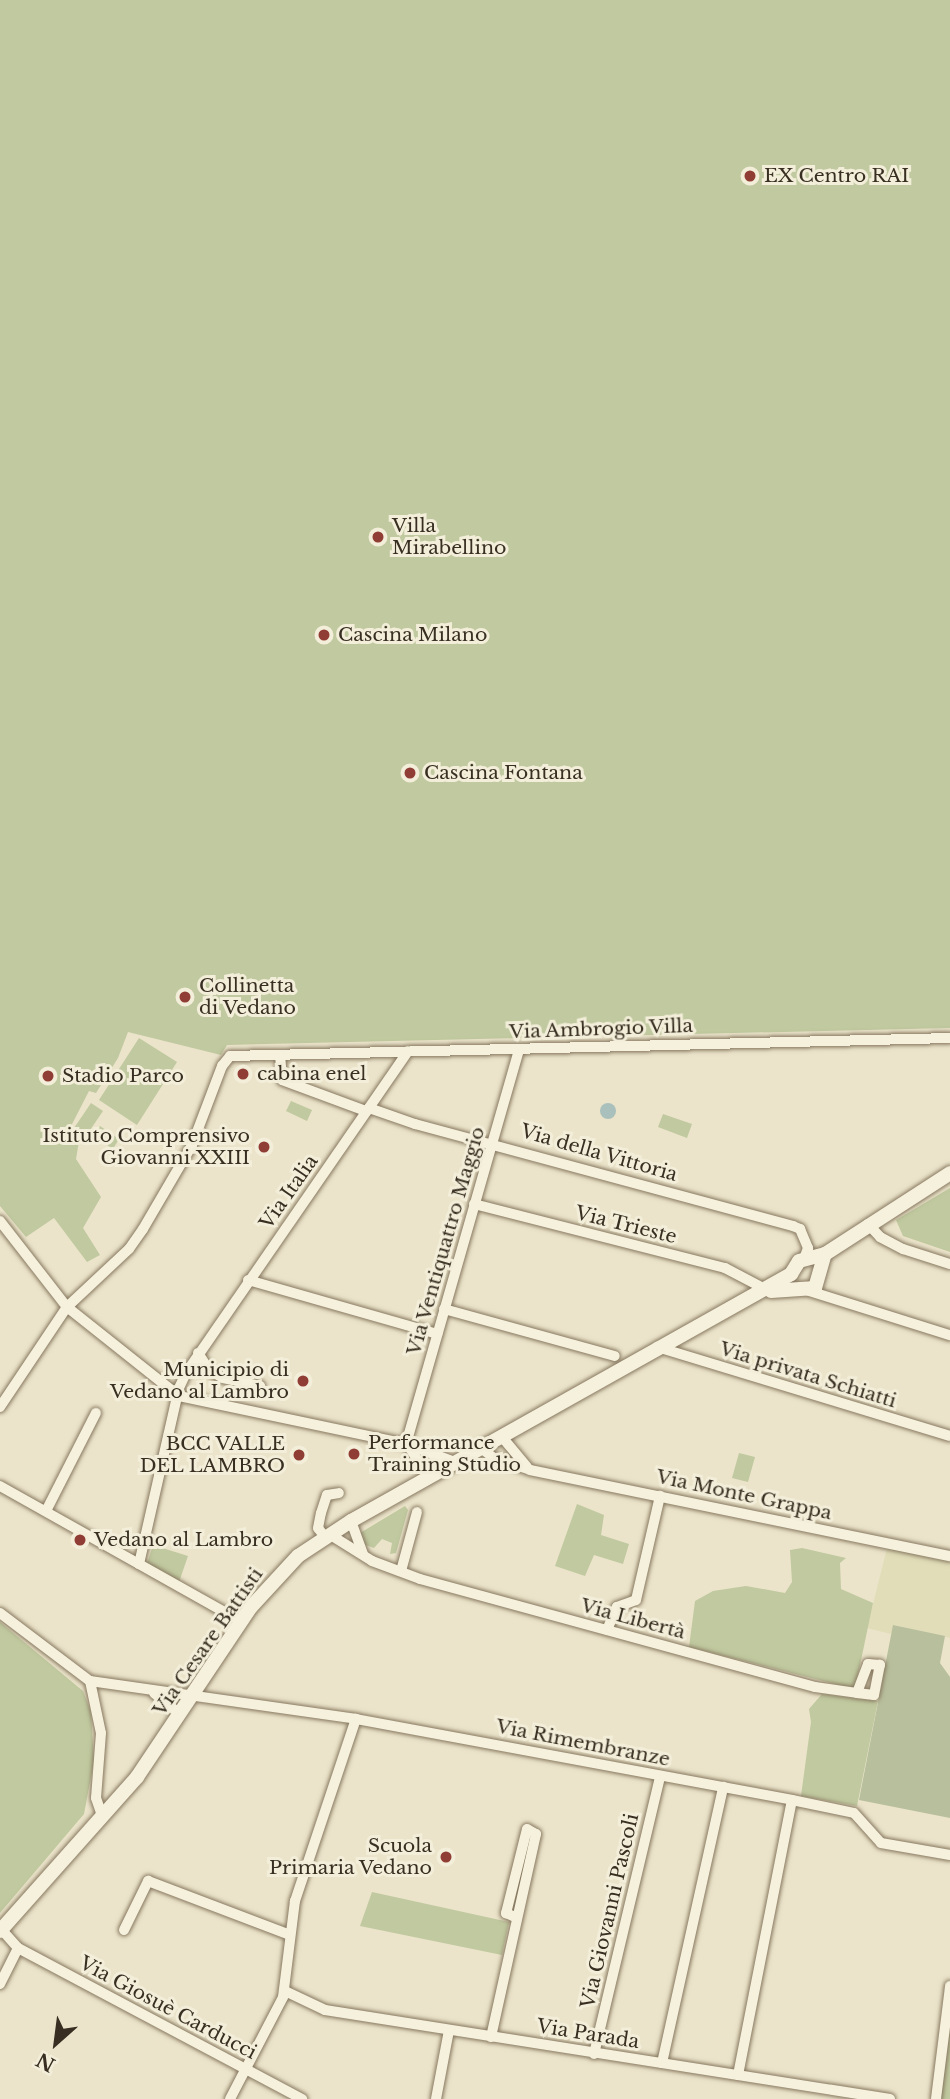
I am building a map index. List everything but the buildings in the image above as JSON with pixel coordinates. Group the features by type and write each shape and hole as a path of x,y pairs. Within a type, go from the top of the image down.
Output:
{"main road":[{"name":"Via Cesare Battisti","path":"1,1930 103,1818 195,1693 241,1621 271,1582 327,1536 656,1347 760,1291 797,1283 815,1261 950,1173"},
{"name":"Via Cesare Battisti","path":"797,1283 815,1261"}],"street":[{"name":"Via Ambrogio Villa","path":"67,1307 129,1249 143,1228 206,1116 225,1059 252,1055 950,1038"},
{"name":"Via Ventiquattro Maggio","path":"406,1444 519,1049"},
{"name":"Via Italia","path":"139,1564 179,1396 178,1388 198,1353 408,1051"},
{"name":"Via della Vittoria","path":"280,1055 282,1080 367,1109 793,1226 800,1229 815,1261"},
{"name":"Via Trieste","path":"474,1204 724,1268 760,1291"},
{"path":"0,1221 67,1307 179,1396 406,1444 455,1462"},
{"path":"868,1224 880,1237 903,1249 950,1264"},
{"path":"815,1261 829,1300"},
{"path":"248,1280 437,1334"},
{"path":"797,1283 829,1300 950,1335"},
{"path":"0,1407 67,1307"},
{"path":"444,1309 615,1356"},
{"name":"Via privata Schiatti","path":"656,1347 950,1436"},
{"path":"198,1353 209,1370 223,1378 260,1386"},
{"path":"46,1511 96,1413"},
{"path":"502,1437 530,1470"},
{"path":"406,1444 429,1477"},
{"name":"Via Monte Grappa","path":"481,1448 494,1458 530,1470 950,1556"},
{"path":"0,1486 241,1621"},
{"path":"327,1536 318,1528 321,1513 327,1495 339,1493"},
{"path":"607,1630 617,1607 636,1600 660,1496"},
{"path":"401,1572 417,1513"},
{"path":"351,1521 359,1550 372,1560"},
{"name":"Via Libertà","path":"327,1536 401,1572 815,1687 857,1693"},
{"path":"0,1613 90,1681 101,1732 96,1798 103,1818"},
{"name":"Via Rimembranze","path":"90,1681 195,1693 356,1719 792,1800 854,1813 881,1843 950,1855"},
{"path":"151,1690 180,1714"},
{"path":"230,2099 285,1991 289,1935 295,1901 356,1719"},
{"name":"Via Giovanni Pascoli","path":"594,2054 660,1776"},
{"path":"663,2063 723,1787"},
{"path":"738,2075 792,1800"},
{"path":"491,2037 536,1834 527,1829 506,1913 517,1918"},
{"path":"124,1930 148,1881 289,1935"},
{"name":"Via Giosuè Carducci","path":"1,1930 18,1948 302,2099"},
{"path":"0,1984 18,1948"},
{"path":"936,2099 950,1986"},
{"name":"Via Parada","path":"285,1991 325,2010 890,2099"},
{"path":"436,2099 449,2030"}],"shaded area":[{"path":"887,1548 950,1562 950,1638 894,1625 891,1634 867,1628"}],"green space":[{"path":"0,0 950,0 950,1028 227,1045 221,1055 128,1032 118,1058 96,1093 89,1091 68,1132 79,1141 76,1159 101,1197 83,1228 100,1255 87,1262 54,1218 26,1237 0,1206"},
{"path":"139,1038 177,1062 137,1125 99,1100"},
{"path":"291,1101 312,1110 307,1121 286,1111"},
{"path":"91,1103 103,1111 84,1139 72,1131"},
{"path":"663,1114 692,1124 687,1138 658,1127"},
{"path":"100,1126 119,1139 113,1149 94,1136"},
{"path":"950,1188 950,1252 903,1236 896,1220"},
{"path":"739,1453 755,1457 748,1482 732,1478"},
{"path":"577,1504 604,1515 601,1535 629,1544 623,1564 594,1555 585,1576 555,1566"},
{"path":"405,1506 408,1510 396,1553 390,1554 392,1543 382,1539 374,1548 363,1544 360,1533"},
{"path":"153,1545 188,1556 179,1582 147,1564"},
{"path":"802,1548 846,1558 840,1563 841,1589 873,1603 855,1689 689,1647 695,1601 713,1591 746,1586 785,1593 792,1582 790,1550"},
{"path":"0,1622 83,1691 91,1712 94,1761 84,1814 0,1913"},
{"path":"893,1625 945,1636 940,1663 950,1677 950,1818 859,1800"},
{"path":"822,1694 878,1701 857,1806 801,1796 811,1722 809,1709"},
{"path":"372,1892 509,1922 502,1955 360,1926"},
{"path":"950,2029 950,2099 940,2099"}],"water":[{"path":"608,1103 614,1105 614,1117 608,1119 602,1117 600,1111 602,1105"}],"place":[{"name":"EX Centro RAI","path":"750,176"},
{"name":"Villa Mirabellino","path":"378,537"},
{"name":"Cascina Milano","path":"324,635"},
{"name":"Cascina Fontana","path":"410,773"},
{"name":"Collinetta di Vedano","path":"185,997"},
{"name":"cabina enel","path":"243,1074"},
{"name":"Stadio Parco","path":"48,1076"},
{"name":"Istituto Comprensivo Giovanni XXIII","path":"264,1147"},
{"name":"Municipio di Vedano al Lambro","path":"303,1381"},
{"name":"Performance Training Studio","path":"354,1454"},
{"name":"BCC VALLE DEL LAMBRO","path":"299,1455"},
{"name":"Vedano al Lambro","path":"80,1540"},
{"name":"Scuola Primaria Vedano","path":"446,1857"}]}
